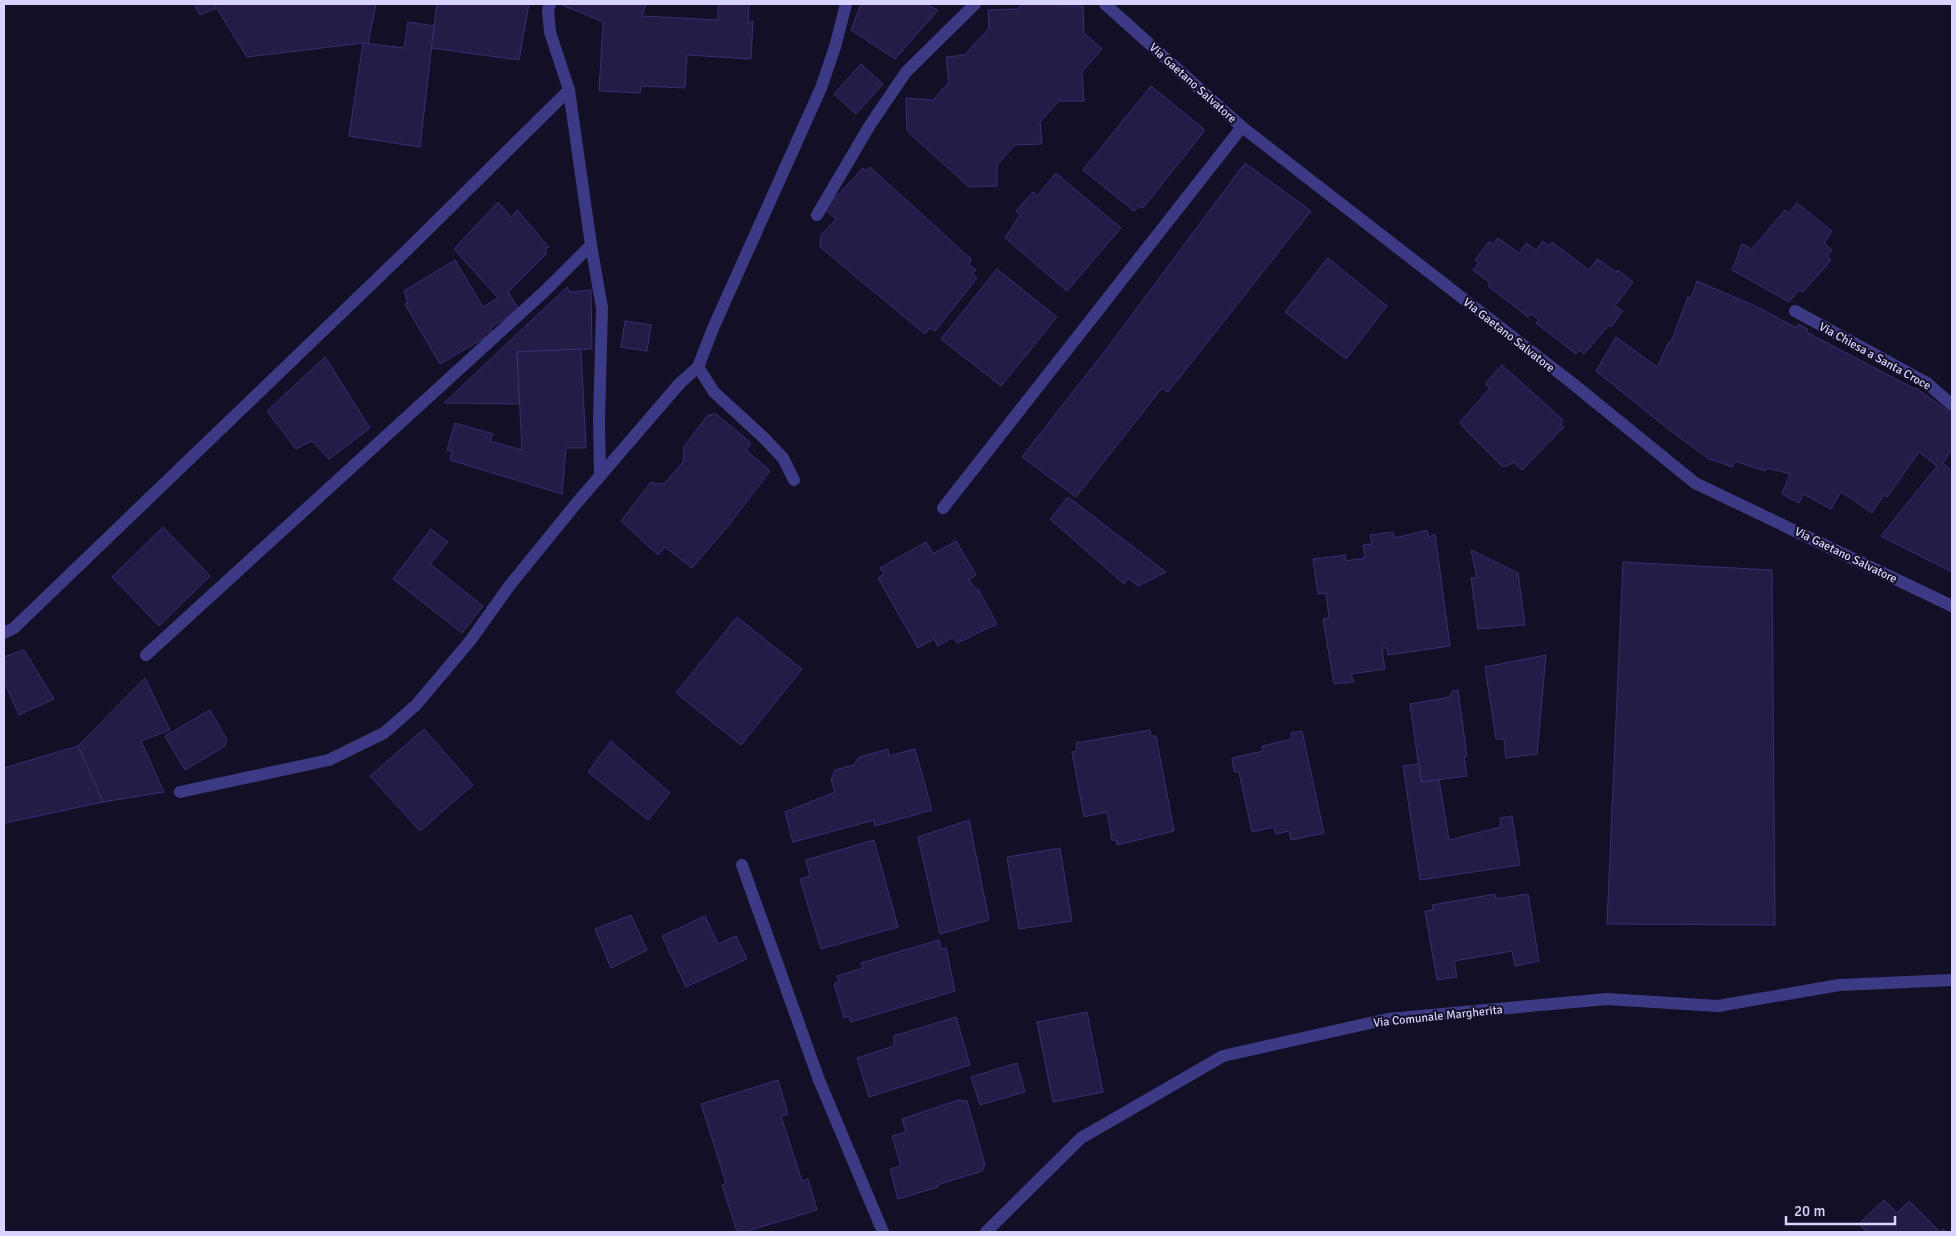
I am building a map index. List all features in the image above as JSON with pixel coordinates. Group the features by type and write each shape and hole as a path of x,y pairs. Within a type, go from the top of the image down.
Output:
{"street":[{"path":"550,4 548,10 550,32 569,90 591,246 602,308 598,420 600,476"},
{"path":"180,792 329,760 384,733 416,705 470,641 510,585 600,476 680,383 698,367 714,326 821,88 835,47 846,4"},
{"path":"817,215 870,125 906,72 975,4"},
{"name":"Via Gaetano Salvatore","path":"1105,4 1242,127 1572,383 1695,483 1952,606"},
{"path":"4,633 14,628 406,252 569,90"},
{"path":"944,508 1242,127"},
{"path":"146,655 546,290 591,246"},
{"name":"Via Chiesa a Santa Croce","path":"1795,311 1927,383 1952,405"},
{"path":"698,367 714,392 783,458 794,480"},
{"path":"742,865 819,1080 883,1232"},
{"name":"Via Comunale Margherita","path":"986,1232 1081,1138 1223,1056 1388,1019 1607,999 1718,1006 1839,985 1952,980"}],"building":[{"path":"194,4 214,4 216,8 200,15"},
{"path":"214,4 376,4 368,44 363,43 247,57"},
{"path":"437,4 529,4 519,60 431,48"},
{"path":"560,4 646,4 642,16 718,20 718,4 749,4 748,23 753,21 751,59 687,55 685,88 641,86 640,93 599,91 603,22"},
{"path":"861,4 925,4 938,10 895,59 851,30"},
{"path":"1022,4 1083,6 1084,33 1102,49 1082,72 1084,101 1059,101 1040,122 1042,144 1015,145 997,165 997,186 969,187 907,131 906,98 933,100 949,82 946,57 965,55 989,28 988,10 1018,9"},
{"path":"408,22 434,26 420,147 349,136 363,43 404,48"},
{"path":"861,64 883,84 856,114 834,94"},
{"path":"1151,86 1205,130 1143,208 1139,206 1134,211 1083,170"},
{"path":"1245,163 1311,211 1168,392 1162,388 1076,497 1022,457 1105,351"},
{"path":"870,167 971,259 969,265 976,270 972,274 977,278 935,331 930,328 925,334 820,247 821,235 836,219 825,209 863,168 867,171"},
{"path":"1056,173 1121,228 1067,291 1005,238 1020,215 1016,211 1033,192 1037,196"},
{"path":"498,202 511,217 517,210 549,247 545,249 547,253 508,292 519,310 490,328 494,332 440,364 405,304 408,303 404,291 455,260 483,307 498,298 454,249"},
{"path":"1797,203 1832,231 1824,243 1832,250 1827,256 1831,260 1803,292 1799,290 1789,302 1732,270 1742,244 1752,249 1785,210 1789,213"},
{"path":"1498,238 1519,253 1526,243 1536,250 1543,241 1549,246 1552,242 1589,270 1597,259 1616,272 1618,270 1633,282 1615,306 1623,311 1611,327 1609,325 1584,354 1579,350 1576,354 1536,323 1539,320 1531,314 1528,317 1488,286 1490,283 1473,270 1479,263 1475,260 1489,242 1493,244"},
{"path":"1328,258 1387,306 1346,359 1285,312"},
{"path":"997,269 1057,317 1001,386 941,339"},
{"path":"1697,281 1753,305 1797,328 1798,324 1808,329 1806,331 1814,336 1916,388 1952,414 1952,449 1943,463 1952,471 1952,572 1881,536 1937,466 1919,452 1887,497 1884,495 1872,513 1841,492 1831,509 1803,494 1799,503 1782,494 1790,474 1767,468 1765,471 1735,461 1732,467 1709,459 1596,371 1616,337 1657,367 1669,342 1671,342 1688,297 1691,298"},
{"path":"567,287 570,292 591,290 592,349 517,352 520,404 444,403"},
{"path":"625,321 651,325 647,351 621,347"},
{"path":"581,349 586,448 566,448 562,494 450,460 452,451 447,450 455,423 493,434 490,441 522,450 517,352"},
{"path":"325,357 370,428 329,459 312,441 296,449 267,411"},
{"path":"1502,365 1563,420 1561,425 1564,427 1522,470 1513,462 1503,467 1460,422 1490,388 1485,384"},
{"path":"716,414 751,443 746,450 770,471 728,526 692,568 665,547 658,555 621,521 651,482 657,484 665,483 683,462 683,448 708,415"},
{"path":"1068,497 1166,572 1138,586 1128,578 1124,584 1050,519"},
{"path":"163,527 210,576 159,626 112,577"},
{"path":"431,529 448,542 430,564 483,606 462,633 393,579"},
{"path":"1427,530 1429,537 1435,534 1450,646 1388,655 1387,648 1382,648 1385,669 1351,674 1354,682 1334,684 1323,619 1329,618 1326,593 1318,594 1313,559 1345,555 1346,561 1365,558 1363,545 1372,544 1370,535 1392,532 1395,538"},
{"path":"956,541 976,575 969,579 976,590 978,589 997,624 957,643 953,637 938,646 934,639 918,648 878,578 884,574 880,568 926,542 933,554"},
{"path":"1471,550 1518,573 1525,625 1478,629 1471,578 1477,578"},
{"path":"1623,562 1772,570 1775,925 1607,924"},
{"path":"737,617 802,669 741,745 676,693"},
{"path":"24,650 54,699 19,715 4,681 4,657"},
{"path":"1546,655 1537,754 1506,758 1504,739 1496,739 1485,667"},
{"path":"145,678 170,730 141,741 164,792 103,802 78,746"},
{"path":"1458,690 1467,756 1464,758 1467,776 1421,782 1410,704 1450,697 1452,691"},
{"path":"210,710 227,740 225,746 185,770 165,736"},
{"path":"424,729 473,785 420,831 370,776"},
{"path":"1150,730 1151,736 1156,736 1174,831 1117,845 1116,840 1112,840 1107,812 1084,817 1072,752 1077,751 1076,743"},
{"path":"1302,731 1324,833 1291,840 1289,831 1276,834 1274,827 1252,832 1239,772 1234,772 1232,758 1263,751 1262,746 1292,739 1291,733"},
{"path":"611,741 670,793 648,820 588,772"},
{"path":"78,746 103,802 5,823 4,768"},
{"path":"888,749 889,756 915,749 932,810 875,826 874,820 793,842 785,812 835,792 831,780 835,770 854,765 859,757"},
{"path":"1419,764 1421,782 1439,780 1449,840 1501,827 1500,818 1512,816 1520,865 1420,880 1403,766"},
{"path":"969,820 989,920 940,934 918,837"},
{"path":"874,840 898,927 821,949 800,879 810,876 806,860"},
{"path":"1060,848 1072,921 1019,929 1007,857"},
{"path":"1495,894 1496,899 1528,894 1539,961 1515,966 1512,951 1454,961 1457,977 1437,980 1425,911 1433,910 1432,905"},
{"path":"631,915 647,950 611,968 595,929"},
{"path":"705,916 718,944 736,936 747,959 686,987 662,936"},
{"path":"939,940 941,949 946,948 955,991 851,1022 849,1016 844,1018 834,984 839,981 837,976 863,968 861,963"},
{"path":"1087,1012 1103,1092 1053,1102 1037,1022"},
{"path":"956,1017 970,1065 869,1097 857,1058 894,1046 894,1036"},
{"path":"1017,1063 1025,1092 980,1105 971,1077"},
{"path":"778,1080 788,1114 781,1116 802,1181 808,1179 817,1210 744,1232 737,1232 722,1185 726,1183 701,1104"},
{"path":"958,1100 967,1101 985,1165 982,1171 898,1199 890,1169 901,1166 892,1136 906,1132 902,1119"},
{"path":"1884,1200 1897,1213 1909,1201 1940,1232 1867,1232 1859,1224"}]}
